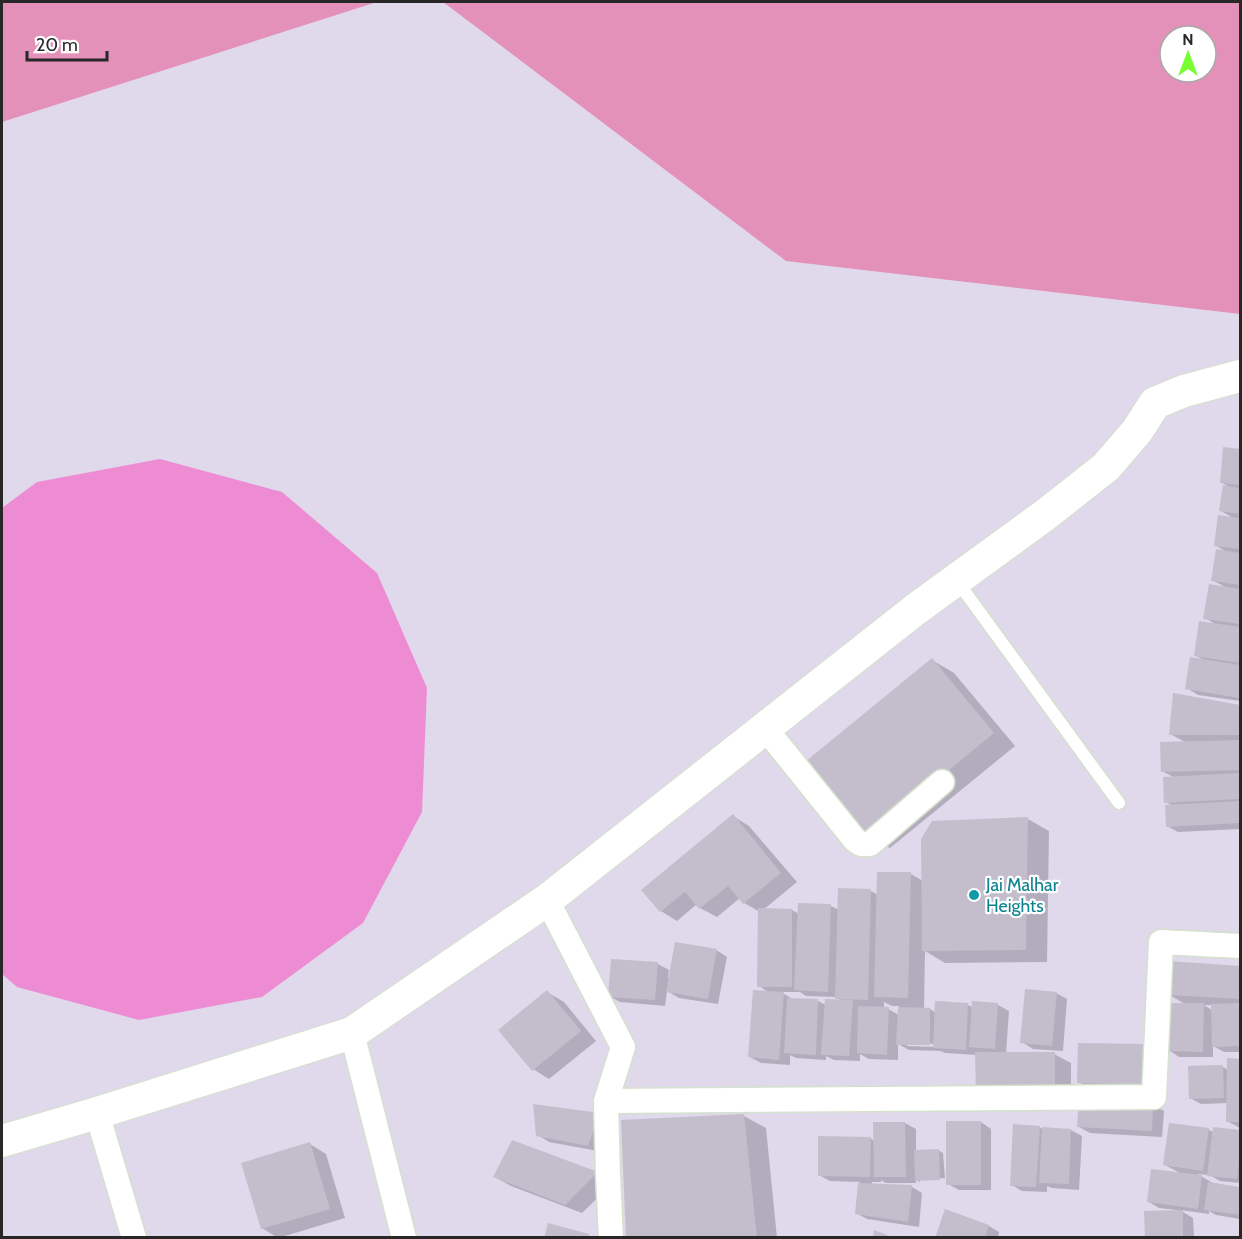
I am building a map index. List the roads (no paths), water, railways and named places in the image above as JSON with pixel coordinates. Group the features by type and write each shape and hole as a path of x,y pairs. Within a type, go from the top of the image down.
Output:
{"street":[{"path":"2,1141 352,1033 547,900 916,609 1106,467 1137,431 1155,402 1240,376"},
{"path":"765,728 855,840 861,843 870,843 942,782"},
{"path":"547,900 623,1047 606,1101 611,1238"},
{"path":"606,1101 1154,1097 1161,942 1240,946"},
{"path":"352,1033 404,1238"},
{"path":"97,1113 134,1238"}],"lane":[{"path":"956,580 1119,803"}],"place":[{"name":"Jai Malhar Heights","path":"974,895"}]}
